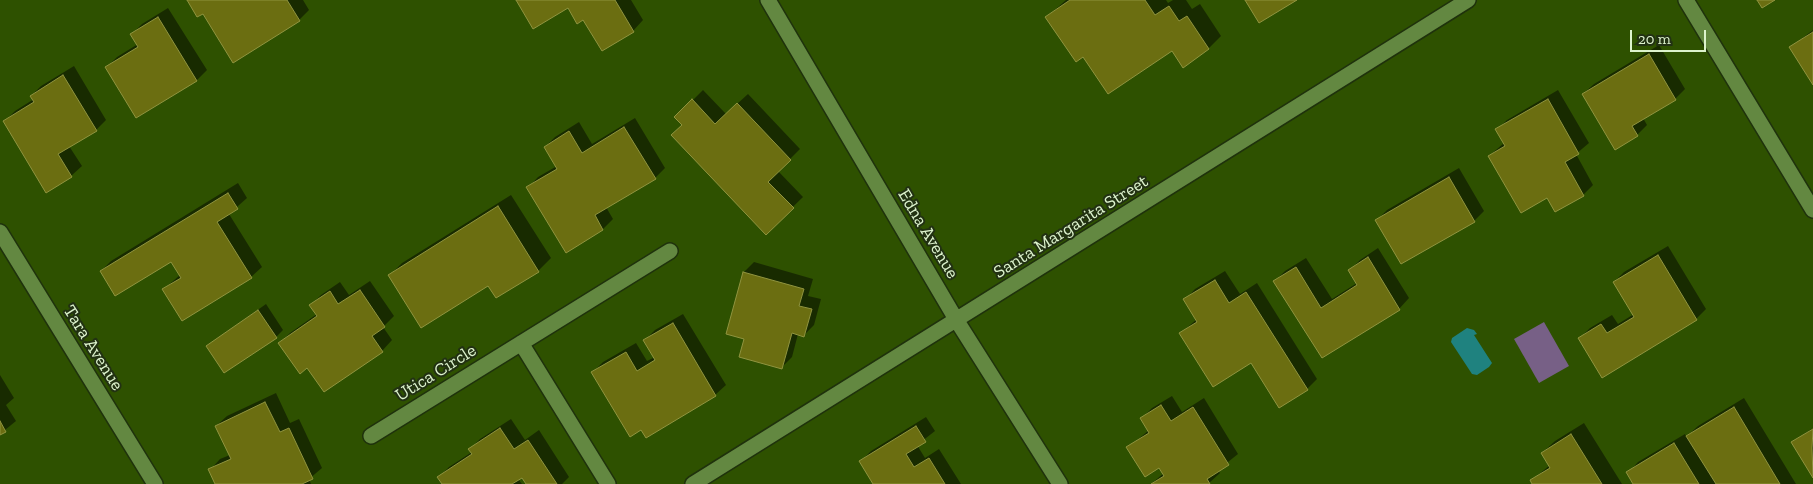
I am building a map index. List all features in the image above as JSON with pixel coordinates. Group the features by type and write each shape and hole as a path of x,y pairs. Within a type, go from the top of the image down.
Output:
{"street":[{"name":"Edna Avenue","path":"768,0 957,321 1060,484"},
{"name":"Santa Margarita Street","path":"693,484 957,321 1468,0"},
{"path":"1686,0 1813,210"},
{"name":"Tara Avenue","path":"0,232 155,484"},
{"name":"Utica Circle","path":"371,436 670,251"},
{"path":"521,343 608,484"}],"shaded area":[{"path":"1544,322 1569,366 1539,383 1514,339"}],"water":[{"path":"1467,328 1474,330 1477,334 1474,335 1492,363 1477,375 1472,374 1451,342 1452,338"}],"building":[{"path":"187,0 287,0 300,21 233,63 203,14 197,17"},
{"path":"516,0 615,0 634,32 602,51 583,20 577,24 568,8 533,29"},
{"path":"1070,0 1145,0 1155,15 1169,6 1179,21 1187,16 1209,49 1183,68 1172,51 1108,94 1083,57 1076,62 1045,17"},
{"path":"1245,0 1297,0 1259,23"},
{"path":"1757,0 1775,0 1762,8"},
{"path":"158,17 197,81 136,118 105,67 138,47 130,34"},
{"path":"1813,32 1813,85 1789,47"},
{"path":"1649,54 1676,100 1632,126 1638,136 1615,150 1582,94"},
{"path":"63,75 97,131 58,154 72,177 46,193 3,121 34,102 30,96"},
{"path":"692,99 715,124 737,103 791,160 768,182 794,208 766,235 671,135 682,125 674,117"},
{"path":"1548,99 1579,154 1565,162 1584,196 1555,212 1547,198 1521,213 1488,156 1505,146 1495,129"},
{"path":"624,127 656,179 595,215 603,230 566,253 526,187 557,169 544,147 569,131 582,153"},
{"path":"1449,177 1475,222 1401,264 1375,220"},
{"path":"228,193 238,209 217,222 252,278 182,321 162,289 181,278 171,262 115,296 100,271"},
{"path":"498,206 539,272 496,298 488,286 421,328 388,275"},
{"path":"1658,255 1697,320 1602,378 1578,338 1601,324 1607,333 1634,317 1613,282"},
{"path":"1368,257 1400,310 1322,358 1273,281 1296,267 1321,308 1357,285 1348,270"},
{"path":"743,272 804,289 799,306 812,309 804,337 792,333 782,369 739,357 744,339 726,334"},
{"path":"1215,280 1229,303 1246,292 1308,390 1279,408 1251,363 1213,387 1179,333 1197,322 1183,299"},
{"path":"360,290 385,327 372,336 383,352 324,392 307,368 300,374 278,343 317,316 309,305 330,291 338,304"},
{"path":"258,310 277,338 224,373 206,346"},
{"path":"673,323 716,396 646,438 641,430 630,437 591,372 626,352 637,371 655,360 643,340"},
{"path":"265,402 280,432 289,428 313,479 302,484 215,484 208,469 231,459 215,426"},
{"path":"1161,405 1171,421 1193,407 1229,465 1207,479 1210,484 1151,484 1164,476 1159,468 1145,477 1126,447 1149,433 1140,418"},
{"path":"1734,407 1780,484 1716,484 1686,436"},
{"path":"0,421 6,432 0,435"},
{"path":"916,426 926,442 906,454 914,467 929,458 945,484 873,484 859,461"},
{"path":"500,428 514,449 528,440 557,484 526,484 522,478 512,484 442,484 437,477 472,454 468,449"},
{"path":"1813,429 1812,448 1813,478 1791,442"},
{"path":"1571,434 1602,484 1532,484 1530,480 1550,468 1541,453"},
{"path":"1674,443 1699,484 1633,484 1626,472"}]}
